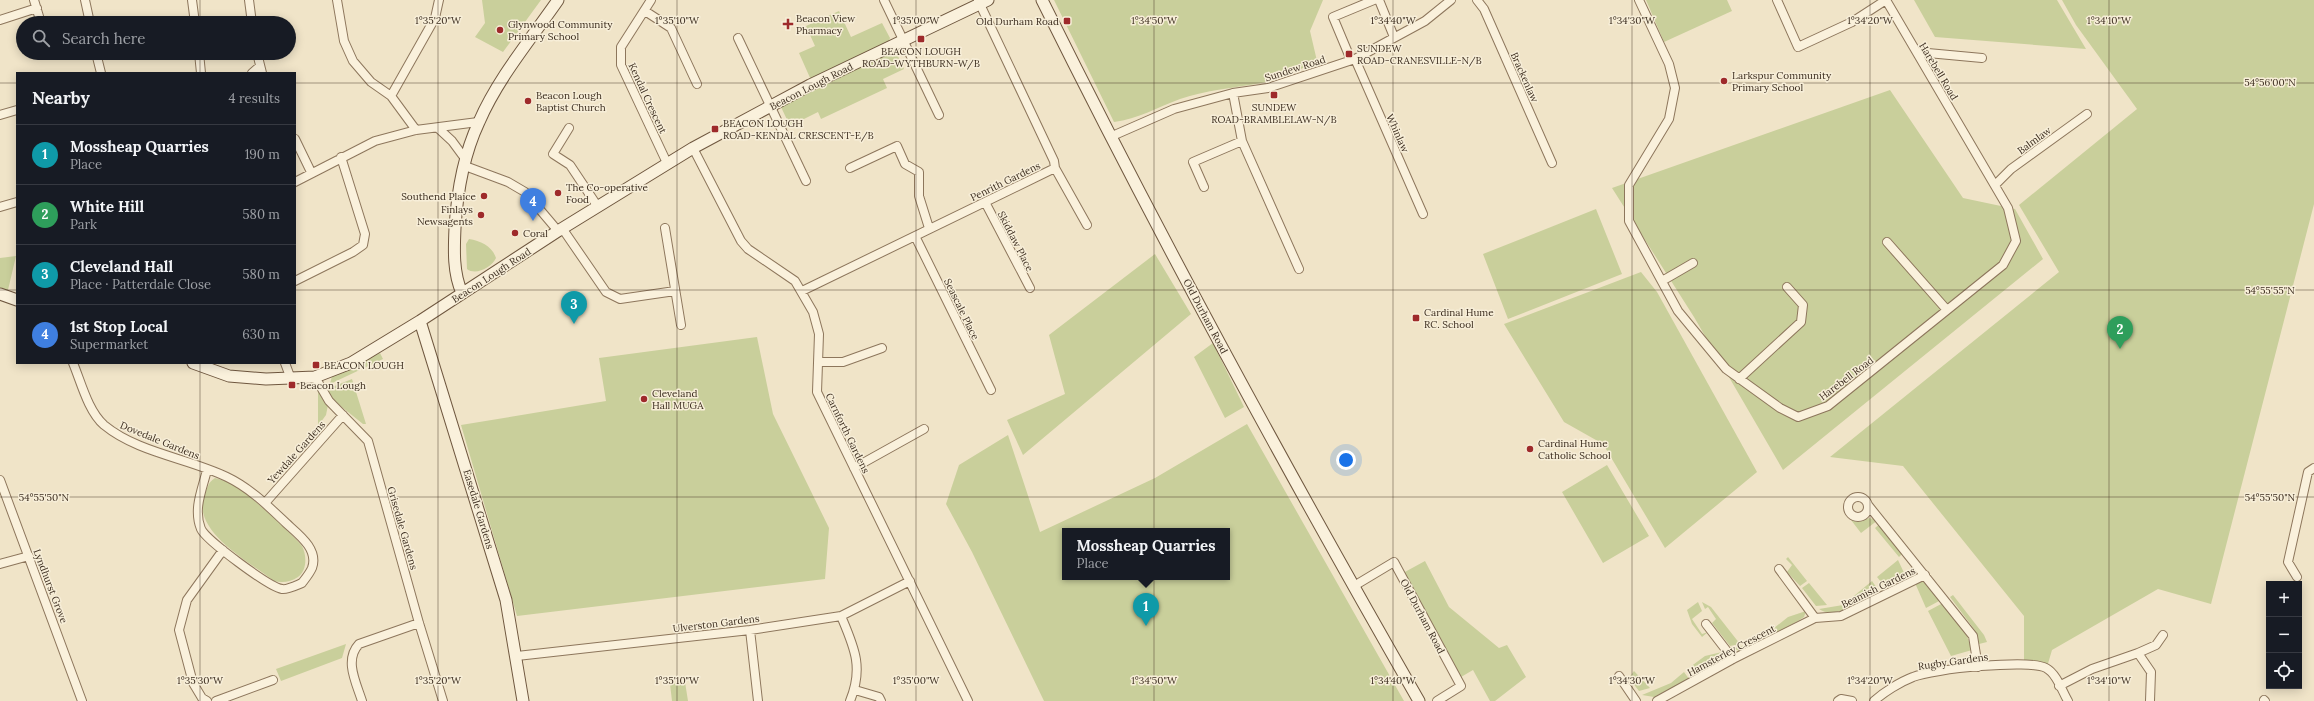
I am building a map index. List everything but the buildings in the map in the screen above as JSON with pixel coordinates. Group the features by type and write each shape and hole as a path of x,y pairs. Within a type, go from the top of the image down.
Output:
{"street":[{"path":"34,0 39,16"},
{"path":"85,0 88,16"},
{"path":"192,0 194,16"},
{"path":"249,0 251,16"},
{"path":"337,0 344,41 353,61 371,82 391,96 416,130"},
{"path":"391,96 435,18 439,0"},
{"path":"462,293 456,280 456,208 465,163 478,122 497,87 558,0"},
{"name":"Kendal Crescent","path":"651,0 621,47 620,56 621,65 667,163"},
{"path":"884,0 902,42 939,115"},
{"name":"Old Durham Road","path":"1042,0 1110,137 1260,419 1419,701"},
{"name":"Whinlaw","path":"1374,0 1333,17 1423,214"},
{"path":"1379,0 1394,37"},
{"name":"Sundew Road","path":"1110,137 1174,109 1233,93 1268,88 1353,60 1394,37 1425,22 1451,0"},
{"name":"Brackenlaw","path":"1477,0 1484,9 1552,163"},
{"name":"Harebell Road","path":"1639,0 1669,64 1675,88 1669,119 1629,186 1629,220 1678,311 1726,370 1780,408 1798,417 1828,406 2003,265 2016,241 2008,208 1886,0"},
{"path":"1777,0 1798,47 1852,22 1886,0"},
{"name":"Beacon Lough Road","path":"196,364 229,376 291,379 315,377 351,364 420,321 560,229 693,148 810,85 902,42 982,2"},
{"name":"Penrith Gardens","path":"802,291 1055,168 982,2"},
{"path":"0,20 37,8"},
{"path":"645,11 671,28 697,84"},
{"path":"738,38 806,181"},
{"path":"1917,52 1982,58"},
{"path":"98,60 102,72"},
{"path":"200,60 201,72"},
{"path":"259,60 261,70"},
{"path":"1233,93 1242,141 1299,269"},
{"path":"0,115 16,110"},
{"name":"Balmlaw","path":"1995,185 2011,169 2087,114"},
{"path":"296,181 340,157 375,141 416,130 478,122"},
{"path":"438,128 452,141 465,163 508,182 525,192 560,229 606,292 620,299 675,291"},
{"path":"569,128 553,154 570,165 598,206"},
{"path":"296,141 311,172"},
{"path":"1204,187 1193,162 1242,141"},
{"path":"850,168 897,146 905,164 919,172 919,196 929,228"},
{"name":"Carnforth Gardens","path":"693,148 741,240 748,249 795,280 802,291 818,325 817,392 968,701"},
{"path":"296,280 353,252 363,245 365,234 340,157"},
{"path":"1055,168 1087,226"},
{"path":"0,207 16,202"},
{"name":"Skiddaw Place","path":"985,202 1030,288"},
{"path":"665,228 681,325"},
{"name":"Seascale Place","path":"914,236 991,390"},
{"path":"1887,242 1947,310"},
{"path":"1662,281 1694,263"},
{"path":"1739,379 1801,322 1803,304 1787,287"},
{"path":"0,294 16,300"},
{"name":"Easedale Gardens","path":"420,321 504,595 517,656 523,701"},
{"path":"818,362 843,362 882,348"},
{"name":"Dovedale Gardens","path":"73,364 94,413 103,424 117,434 136,443 207,470 241,484 265,503 307,543 312,556 312,568 302,583 283,589 268,583 223,550 202,530 196,509 207,470"},
{"path":"286,364 291,379"},
{"name":"Grisedale Gardens","path":"315,377 329,401 368,441 419,623 443,701"},
{"name":"Yewdale Gardens","path":"265,503 343,415"},
{"path":"854,468 924,429"},
{"path":"2296,577 2288,562 2308,472 2314,468"},
{"name":"Lyndhurst Grove","path":"0,480 82,701"},
{"name":"Beamish Gardens","path":"1868,505 1973,636 1978,667"},
{"path":"207,701 202,698 193,683 179,630 187,600 223,550"},
{"path":"0,564 29,556"},
{"name":"Old Durham Road","path":"1354,586 1394,562 1461,686 1437,701"},
{"path":"1779,569 1815,618"},
{"name":"Beamish Gardens","path":"1815,618 1841,616 1925,575"},
{"name":"Ulverston Gardens","path":"517,656 750,630 842,616 910,581"},
{"path":"842,616 857,656 855,690 850,701"},
{"name":"Hamsterley Crescent","path":"1657,701 1733,658 1815,618"},
{"path":"362,701 351,666 353,651 359,644 419,623"},
{"path":"1706,624 1733,658"},
{"path":"750,630 758,701"},
{"path":"2068,701 2059,686 2092,669 2156,645 2163,635"},
{"path":"2138,653 2150,672 2150,701"},
{"name":"Rugby Gardens","path":"1874,701 1914,677 1978,667 2023,664 2042,666 2054,675 2059,686"},
{"path":"1619,676 1636,701"},
{"path":"216,701 273,680"},
{"path":"855,690 879,697 881,701"},
{"path":"1838,701 1841,699 1852,701"}],"green space":[{"name":"Glynwood Community Primary School","path":"482,0 541,0 503,52 475,37 485,23"},
{"path":"1054,0 1323,0 1310,31 1317,61 1276,79 1190,96 1140,116 1114,122"},
{"path":"1646,0 1727,0 1732,11 1664,42"},
{"path":"1914,0 2057,0 2086,49 1935,37"},
{"path":"2062,0 2314,0 2314,204 2211,604 2158,589 2052,650 2047,667 2024,663 2024,616 1903,466 1830,457 2059,272 2019,205 2137,109 2076,25"},
{"path":"839,11 851,37 882,23 890,38 889,41 811,80 799,53 815,46 806,26"},
{"path":"895,50 904,69 883,79 887,88 821,119 818,112 790,126 781,107"},
{"path":"1890,90 1963,198 2015,209 2043,259 1783,470 1694,317 1612,188"},
{"path":"1596,209 1622,274 1508,319 1483,254"},
{"path":"469,239 478,241 489,247 496,258 483,270 475,272 467,269 466,244"},
{"path":"1155,254 1191,314 1023,455 1007,420 1065,394 1049,335"},
{"path":"16,256 8,290 0,288 0,258"},
{"path":"1641,272 1657,292 1757,472 1665,548 1603,444 1564,422 1504,324"},
{"path":"757,337 773,414 829,528 825,579 517,616 461,425 606,401 599,358"},
{"path":"1213,343 1244,407 1225,418 1194,357"},
{"path":"380,353 383,359 330,384 332,376"},
{"path":"352,379 366,424 363,424 333,400 327,389"},
{"path":"318,391 328,405 326,415 318,426"},
{"path":"1247,424 1404,701 1044,701 972,552 946,504 959,465 1008,435 1040,532 1155,478"},
{"path":"1607,465 1649,536 1603,563 1562,492"},
{"path":"215,478 238,487 272,516 302,546 304,550 305,567 298,577 286,582 274,581 238,555 215,534 206,522 203,509 204,496 207,488"},
{"path":"1869,518 1878,520 1861,533 1851,520 1858,522"},
{"path":"1881,523 1904,552 1899,557 1875,528"},
{"path":"1788,557 1807,581 1800,586 1787,572 1792,565 1786,559"},
{"path":"1898,560 1906,577 1886,588 1877,577"},
{"path":"1425,561 1449,607 1499,648 1507,645 1526,677 1495,701 1490,701 1473,670 1461,677 1403,573"},
{"path":"1872,581 1879,591 1849,608 1833,612 1826,612 1819,609 1843,605"},
{"path":"1920,581 1925,582 1941,600 1926,608 1915,583"},
{"path":"1809,583 1827,605 1816,606 1802,588"},
{"path":"1953,595 1984,635 1987,642 1979,644 1974,629 1950,597"},
{"path":"1698,602 1702,611 1692,619 1702,634 1708,632 1702,637 1692,624 1687,610"},
{"path":"1702,602 1711,607 1740,644 1730,646 1712,623 1716,619 1708,607 1705,609"},
{"path":"1943,603 1967,636 1972,650 1951,656 1928,611"},
{"path":"1806,611 1804,617 1798,621 1745,650 1739,651 1733,648 1755,643 1788,617"},
{"path":"346,644 342,658 281,681 276,669"},
{"path":"1722,652 1719,663 1692,677 1686,670 1705,656"},
{"path":"1634,671 1650,688 1639,691 1629,678"},
{"path":"1684,672 1689,679 1654,697 1642,695 1671,683"},
{"path":"685,682 688,701 672,701 670,684"}],"place":[{"name":"Old Durham Road","path":"1067,21"},
{"name":"Beacon View Pharmacy","path":"788,24"},
{"name":"Glynwood Community Primary School","path":"500,30"},
{"name":"BEACON LOUGH ROAD-WYTHBURN-W/B","path":"921,39"},
{"name":"SUNDEW ROAD-CRANESVILLE-N/B","path":"1349,54"},
{"name":"Larkspur Community Primary School","path":"1724,81"},
{"name":"SUNDEW ROAD-BRAMBLELAW-N/B","path":"1274,95"},
{"name":"Beacon Lough Baptist Church","path":"528,101"},
{"name":"BEACON LOUGH ROAD-KENDAL CRESCENT-E/B","path":"715,129"},
{"name":"The Co-operative Food","path":"558,193"},
{"name":"Southend Plaice","path":"484,196"},
{"name":"Finlays Newsagents","path":"481,215"},
{"name":"1st Stop Local","path":"533,221"},
{"name":"Coral","path":"515,233"},
{"name":"Cardinal Hume RC. School","path":"1416,318"},
{"name":"Cleveland Hall","path":"574,324"},
{"name":"White Hill","path":"2120,349"},
{"name":"BEACON LOUGH","path":"316,365"},
{"name":"Beacon Lough","path":"292,385"},
{"name":"Cleveland Hall MUGA","path":"644,399"},
{"name":"Cardinal Hume Catholic School","path":"1530,449"},
{"name":"Mossheap Quarries","path":"1146,626"}]}
